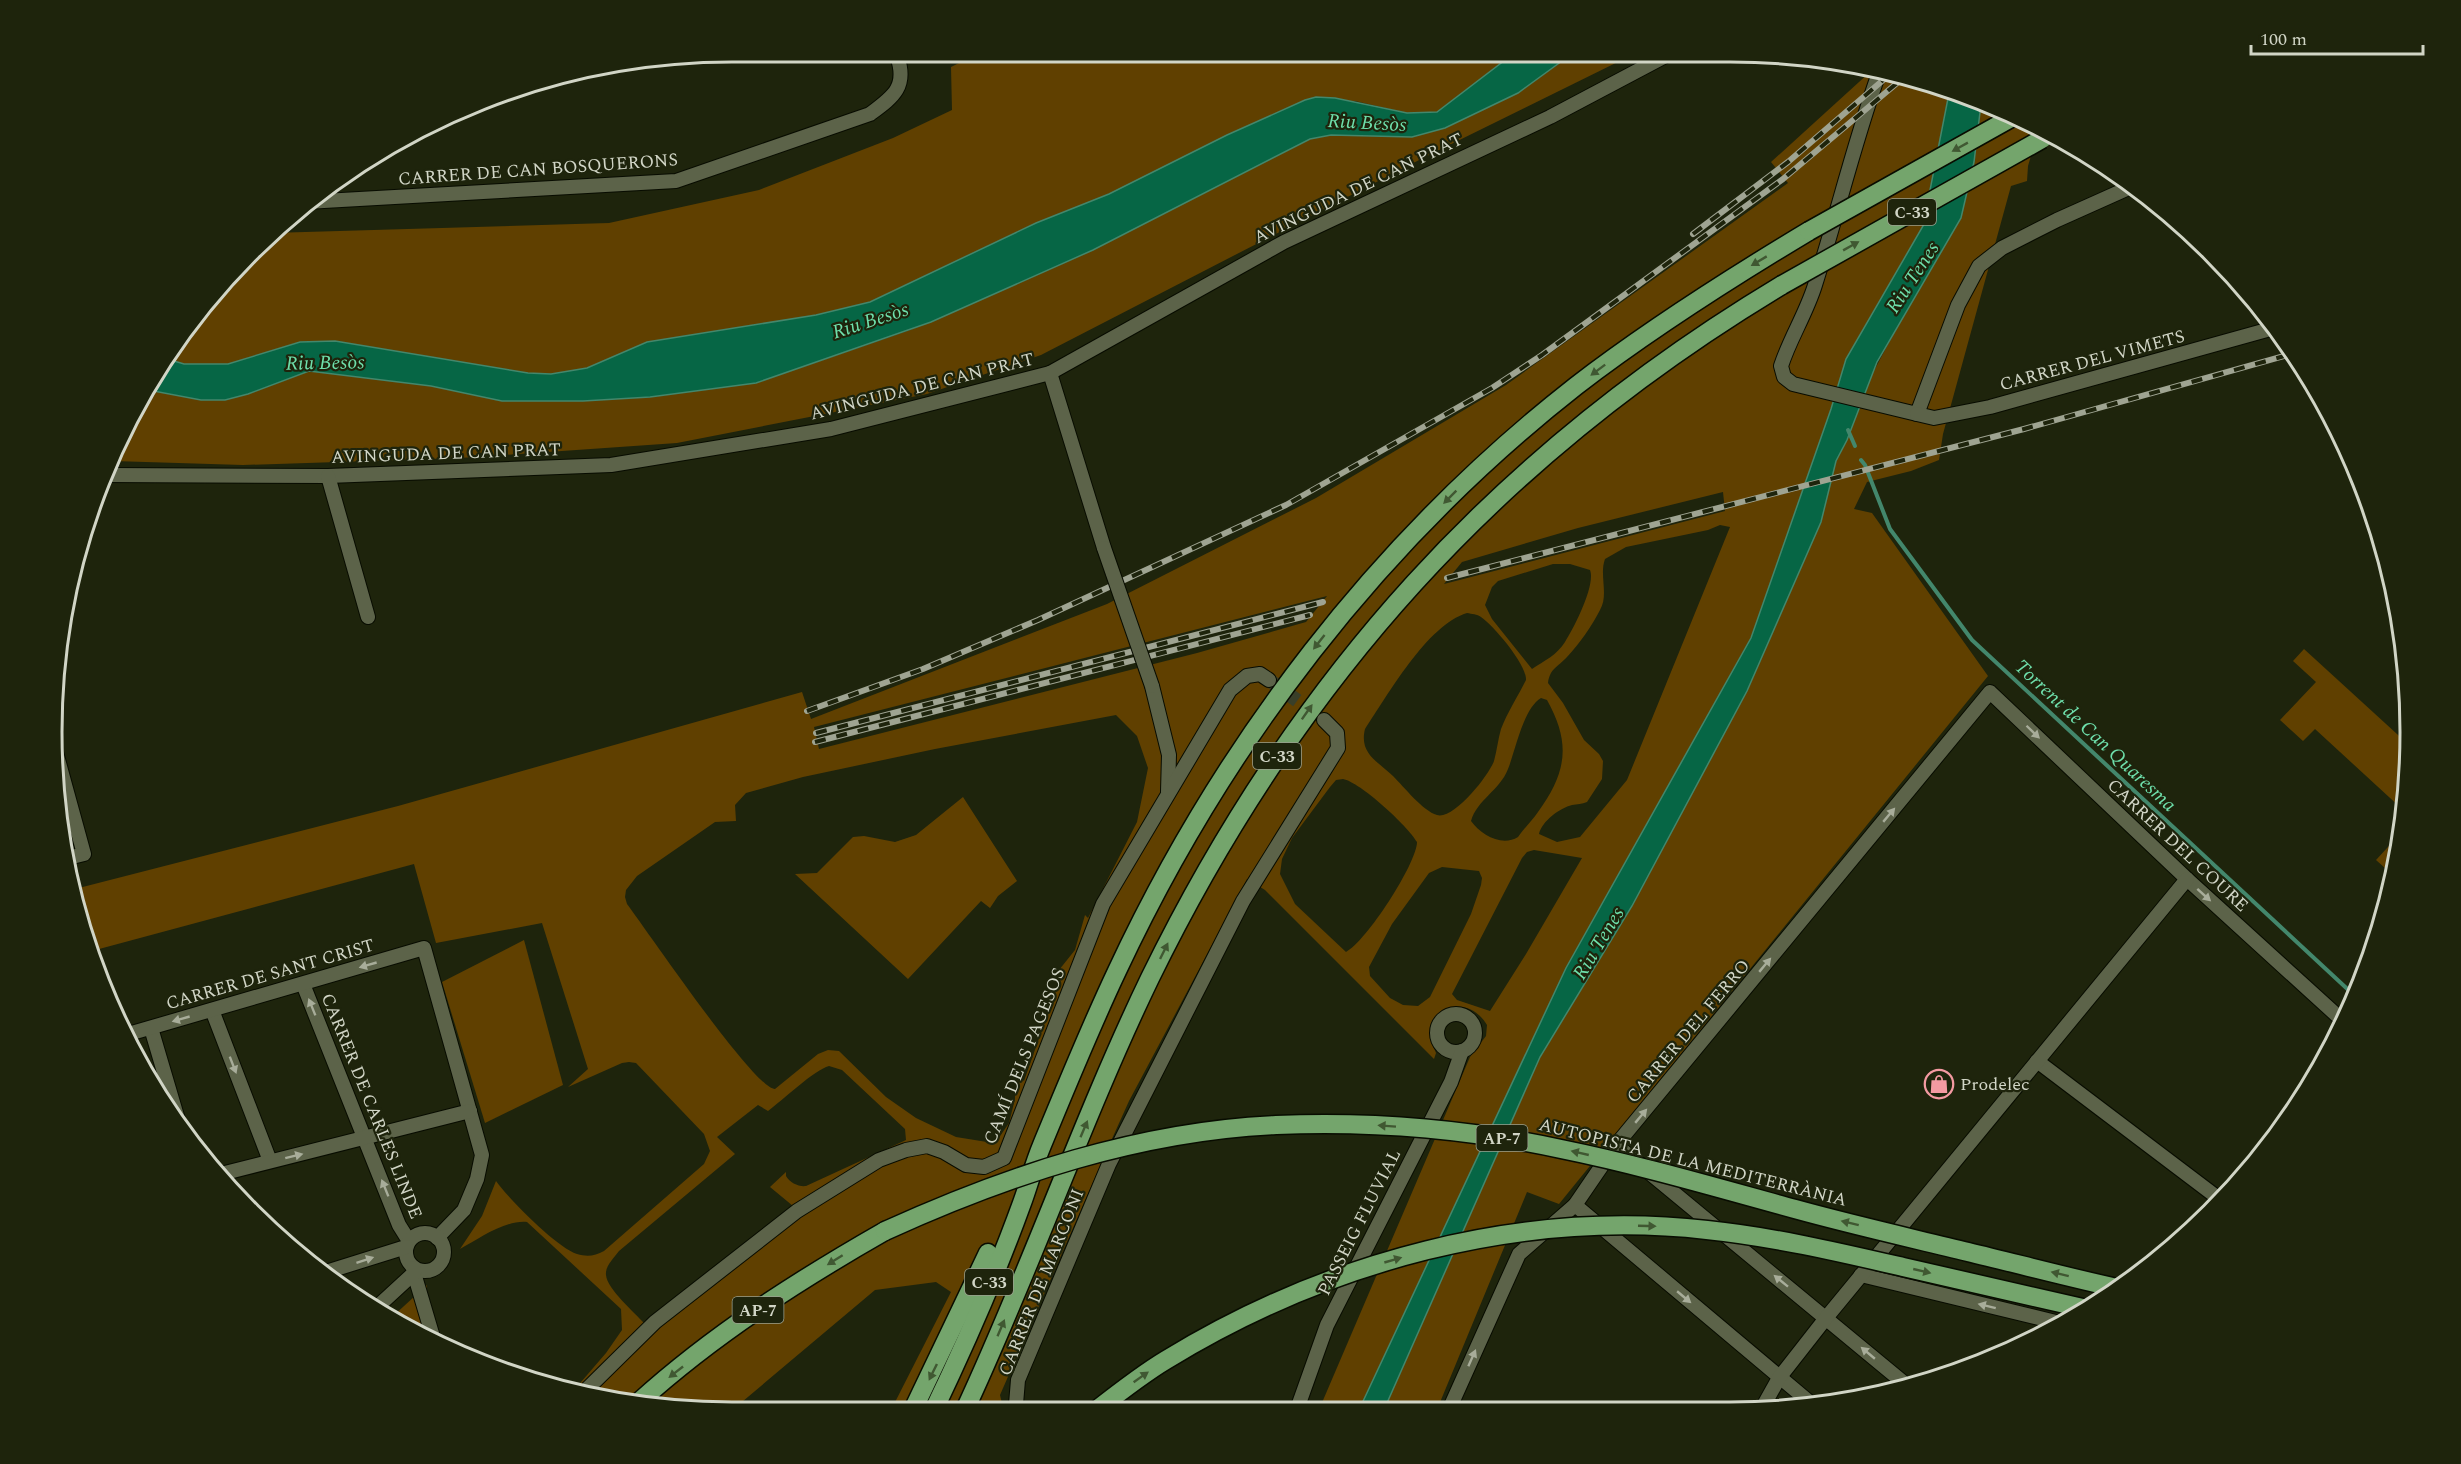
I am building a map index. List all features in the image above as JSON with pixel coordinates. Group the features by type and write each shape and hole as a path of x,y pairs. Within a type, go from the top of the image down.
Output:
{"highway":[{"name":"C-33","path":"937,1402 1022,1203 1040,1150 1117,971 1172,865 1247,741 1346,608 1454,492 1575,387 1684,308 1809,231 2005,122"},
{"name":"C-33","path":"968,1402 1000,1332 1112,1062 1177,923 1246,802 1356,648 1412,584 1504,492 1584,422 1665,361 1729,317 1782,285 2042,140"},
{"name":"AUTOPISTA DE LA MEDITERRÀNIA","path":"645,1397 720,1337 787,1290 885,1231 993,1185 1089,1156 1184,1135 1273,1125 1377,1125 1478,1134 1560,1148 1808,1213 2108,1286"},
{"path":"917,1402 974,1286 1012,1196 1040,1150"},
{"path":"1107,1402 1164,1360 1274,1303 1359,1270 1452,1244 1515,1233 1630,1226 1705,1229 1751,1235 1810,1245 2075,1306"}],"street":[{"name":"CARRER DE CAN BOSQUERONS","path":"323,201 676,181 870,114 896,95 902,69 899,61"},
{"name":"AVINGUDA DE CAN PRAT","path":"113,475 328,476 611,465 831,429 1050,373 1284,242 1550,117 1656,61"},
{"path":"1877,78 1863,117 1815,286 1805,315 1781,366 1784,377 1793,384 1917,414 1958,305 1979,266 2002,248 2124,190"},
{"name":"CARRER DEL VIMETS","path":"1917,414 1934,418 1990,407 2266,330"},
{"path":"1050,373 1104,548 1152,686 1169,755 1168,795"},
{"path":"328,476 368,617"},
{"name":"CAMÍ DELS PAGESOS","path":"589,1387 655,1322 797,1211 879,1160 906,1150 927,1146 945,1152 966,1165 984,1167 1004,1158 1103,904 1230,690 1247,676 1260,674 1269,680"},
{"name":"CARRER DEL COURE","path":"1990,692 2187,879 2336,1015"},
{"name":"CARRER DEL FERRO","path":"1452,1402 1519,1254 1575,1205 1616,1145 1990,692"},
{"name":"CARRER DE MARCONI","path":"1016,1402 1018,1380 1109,1164 1243,901 1338,748 1337,733 1324,720"},
{"path":"63,778 84,854 73,857"},
{"path":"1766,1401 1779,1378 1826,1318 2187,879"},
{"name":"CARRER DE SANT CRIST","path":"133,1033 424,948 470,1112"},
{"name":"CARRER DE CARLES LINDE","path":"303,984 408,1244"},
{"path":"212,1010 270,1161"},
{"path":"151,1028 174,1105"},
{"name":"PASSEIG FLUVIAL","path":"1300,1402 1327,1325 1451,1082 1462,1051"},
{"path":"2037,1061 2214,1195"},
{"path":"227,1172 470,1112 482,1155 477,1179 464,1210 437,1238"},
{"path":"1616,1145 1901,1380"},
{"path":"1575,1205 1804,1398"},
{"path":"332,1270 408,1244 420,1234 431,1234 437,1238 444,1252 439,1265 427,1271 414,1270 381,1303"},
{"path":"408,1244 407,1260 414,1270 431,1331"},
{"path":"1861,1275 2050,1321"}],"shaded area":[{"path":"963,61 1504,61 1437,112 1407,113 1355,101 1036,223 870,302 816,315 647,342 587,368 551,374 528,373 335,341 300,342 228,364 184,364 173,361 228,290 285,233 609,223 759,190 893,138 952,110 951,67"},
{"path":"1562,61 1620,61 1425,157 1041,355 927,394 677,443 460,458 243,465 119,461 154,391 201,400 225,400 248,394 309,371 431,386 502,401 583,401 651,397 756,383 910,330 1093,250 1310,139 1331,135 1412,137 1445,128 1518,93"},
{"path":"1866,75 1948,98 1923,226 1846,359 1831,409 1751,638 1566,968 1363,1402 1322,1402 1470,1057 1486,1036 1487,1025 1477,1014 1467,1008 1456,1007 1446,1010 1438,1017 1433,1027 1432,1039 1436,1053 1434,1059 1265,890 1247,879 1129,1101 1000,1395 1002,1402 895,1402 951,1292 936,1282 875,1290 742,1402 644,1397 579,1385 622,1330 621,1309 527,1222 501,1227 460,1249 482,1216 496,1181 522,1210 557,1242 577,1254 591,1256 604,1251 704,1164 710,1151 704,1134 636,1063 622,1063 568,1087 588,1069 542,923 436,943 414,864 98,949 80,888 398,806 802,692 811,719 1107,604 1316,498 1506,385 1788,183 1771,162","holes":["1723,492 1725,511 1444,584 1462,562 1578,528","1720,525 1730,527 1627,780 1580,837 1557,842 1539,834 1548,820 1562,809 1587,802 1602,779 1603,761 1584,740 1563,703 1548,683 1553,671 1581,641 1603,604 1605,559 1626,547 1708,530","1553,564 1570,564 1590,570 1591,577 1587,596 1562,647 1532,669 1492,619 1485,605 1492,587 1498,581","1327,596 1306,622 1197,653 819,749 814,727","1467,613 1479,616 1487,622 1509,646 1521,665 1526,680 1503,723 1491,768 1461,804 1444,815 1437,815 1420,804 1371,756 1364,737 1365,729 1410,663 1437,631","1541,698 1547,700 1560,730 1562,744 1560,770 1548,797 1518,837 1512,840 1499,840 1480,831 1471,821 1478,807 1500,783 1508,769 1529,711","1116,715 1137,736 1148,768 1137,822 1088,918 1085,915 1075,950 1059,970 1062,973 1024,1081 1015,1073 1015,1099 1009,1123 998,1139 987,1142 956,1137 916,1118 886,1097 839,1051 828,1050 818,1054 775,1089 764,1082 746,1064 724,1037 627,904 626,890 637,876 715,822 736,821 735,805 746,793 803,777 935,749","1343,779 1351,782 1372,796 1417,842 1409,867 1389,901 1366,934 1346,952 1295,904 1280,874 1282,859 1292,838 1336,780","1534,850 1582,858 1490,1011 1457,1000 1452,994 1527,852","1442,867 1479,871 1482,878 1481,885 1471,914 1430,997 1418,1006 1403,1005 1390,998 1370,976 1369,967 1392,924 1429,873","829,1066 842,1070 905,1129 906,1140 806,1186 792,1183 786,1176 786,1172 770,1187 793,1206 644,1323 611,1287 606,1275 610,1262 619,1251 735,1154 717,1137 758,1105 768,1111"]},
{"path":"1980,111 2037,137 2028,166 2027,181 2011,186 1943,434 1939,460 1911,471 1867,482 1854,509 1872,513 1988,676 1559,1204 1527,1192 1440,1402 1387,1402 1540,1057 1632,906 1747,691 1821,522 1836,461 1847,440 1868,382 1904,314 1974,162"},
{"path":"2304,649 2400,737 2396,803 2315,729 2303,741 2280,720 2316,682 2293,661"},
{"path":"963,797 1017,881 998,896 990,908 981,901 908,979 795,874 817,873 853,837 864,836 895,842 916,835"},
{"path":"2390,845 2386,869 2376,860"},
{"path":"524,940 563,1085 485,1123 442,982"},
{"path":"427,1285 426,1295 437,1334 435,1333 397,1313"}],"water":[{"name":"Riu Besòs","path":"1504,61 1562,61 1518,93 1445,128 1412,137 1331,135 1310,139 1093,250 931,322 756,383 650,397 583,401 502,401 431,386 309,371 248,394 225,400 201,400 154,391 173,361 184,364 228,364 300,342 335,341 528,373 551,374 587,368 647,342 816,315 870,302 1036,223 1109,194 1227,135 1305,100 1316,97 1335,98 1407,113 1437,112"},
{"name":"Riu Tenes","path":"1948,98 1980,111 1974,162 1961,218 1877,362 1847,440 1836,461 1821,522 1747,691 1632,906 1540,1057 1387,1402 1363,1402 1566,968 1751,638 1831,409 1846,359 1923,226"}],"waterway":[{"name":"Torrent de Can Quaresma","path":"1848,430 1855,446"},
{"name":"Torrent de Can Quaresma","path":"1861,460 1890,529 1972,640 2348,989"}],"tunnel":[{"path":"1269,680 1317,715"}],"railway":[{"path":"1693,234 1788,162 1884,80"},
{"path":"807,711 923,669 1038,620 1286,505 1492,388 1542,355 1783,179 1897,83"},
{"path":"1447,578 2024,429 2285,356"},
{"path":"816,733 1323,602"},
{"path":"815,742 1310,615"}],"place":[{"name":"Prodelec","path":"1939,1084"}]}
